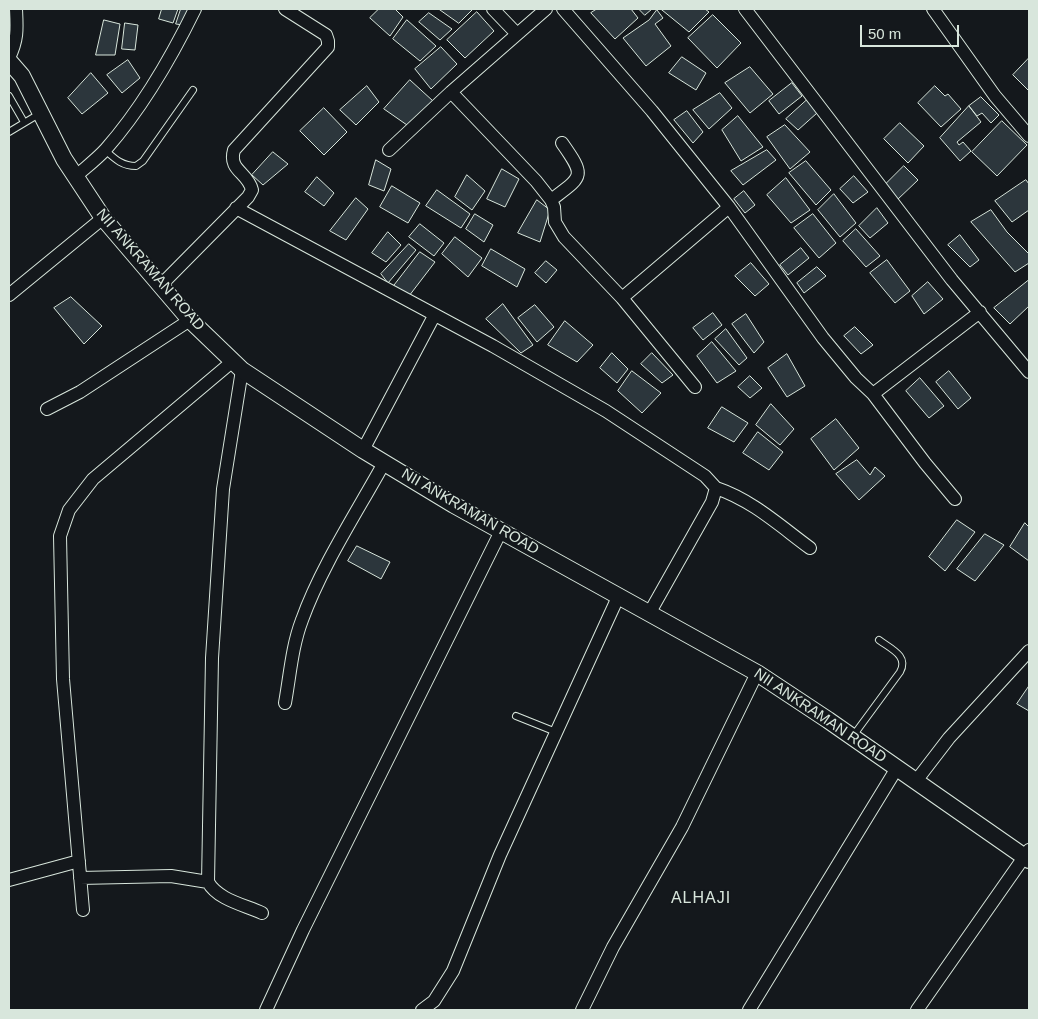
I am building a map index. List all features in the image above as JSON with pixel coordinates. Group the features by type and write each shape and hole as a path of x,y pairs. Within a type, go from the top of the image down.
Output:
{"street":[{"path":"9,60 18,32 16,9"},
{"path":"75,178 105,150 140,106 172,54 194,9"},
{"path":"161,285 248,197 252,190 250,183 234,165 232,158 234,150 328,47 326,35 285,9"},
{"path":"493,9 517,34"},
{"path":"389,150 451,92 546,9"},
{"path":"563,9 652,111 729,207 827,343 856,378 873,394 955,499"},
{"path":"745,9 952,280 1029,372"},
{"path":"933,9 995,96 1029,136"},
{"name":"NII ANKRAMAN ROAD","path":"9,60 22,76 75,178 103,218 190,320 238,365 363,450 501,531 757,672 1028,856"},
{"path":"451,92 551,200 558,229 622,298 694,387"},
{"path":"551,200 574,182 578,173 577,165 562,143"},
{"path":"622,298 729,207"},
{"path":"236,208 493,346 606,411 705,476 716,488 733,494 749,503 810,548"},
{"path":"9,295 103,218"},
{"path":"873,394 980,312"},
{"path":"363,450 434,316"},
{"path":"47,409 80,392 190,320"},
{"path":"83,910 63,679 60,536 69,510 93,480 238,365"},
{"path":"238,365 224,489 213,648 208,882 211,888 223,896 262,913"},
{"path":"285,703 302,620 327,565 384,462"},
{"path":"650,612 712,502 716,488"},
{"path":"266,1010 303,930 501,531"},
{"path":"422,1010 434,1001 453,971 500,855 619,595"},
{"path":"916,781 956,731 1029,651"},
{"path":"582,1010 612,947 682,827 757,672"},
{"path":"749,1010 897,768"},
{"path":"917,1010 1028,856"},
{"path":"9,880 79,861"},
{"path":"80,878 171,876 208,882"}],"lane":[{"path":"105,150 119,162 128,166 136,166 143,161 193,90"},
{"path":"9,96 24,122"},
{"path":"9,132 40,113"},
{"path":"852,736 904,665 902,658 880,640"},
{"path":"516,716 556,732"}],"building":[{"path":"162,9 178,9 173,23 159,19"},
{"path":"181,9 189,9 183,25 176,24"},
{"path":"379,9 395,9 403,17 390,36 370,18"},
{"path":"439,9 471,9 472,10 459,23"},
{"path":"597,9 631,9 638,18 615,39 591,13"},
{"path":"639,9 652,9 645,15"},
{"path":"663,9 705,9 709,12 689,32"},
{"path":"657,10 663,18 655,24 671,46 646,66 623,38 649,20"},
{"path":"477,12 494,31 465,58 447,40"},
{"path":"429,13 452,29 440,40 419,22"},
{"path":"713,15 741,43 717,68 688,38"},
{"path":"104,20 120,24 115,55 96,55"},
{"path":"407,20 436,46 420,61 393,39"},
{"path":"125,23 138,25 135,50 122,49"},
{"path":"441,47 457,64 431,89 415,69"},
{"path":"682,57 706,73 696,90 669,73"},
{"path":"1029,58 1029,91 1013,75"},
{"path":"128,60 140,78 122,93 107,75"},
{"path":"750,67 773,94 750,113 725,83"},
{"path":"91,73 108,93 82,114 68,98"},
{"path":"410,80 433,101 407,125 384,109"},
{"path":"792,83 802,96 779,114 769,101"},
{"path":"367,86 379,102 356,125 340,110"},
{"path":"935,86 945,96 948,94 961,109 941,127 918,103"},
{"path":"720,93 732,108 709,129 693,110"},
{"path":"981,97 999,115 991,123 982,113 977,116 969,106"},
{"path":"807,100 817,113 798,130 786,119"},
{"path":"969,106 981,122 957,142 959,145 963,142 971,151 960,161 940,138"},
{"path":"324,108 347,132 324,155 300,131"},
{"path":"687,111 703,132 693,143 674,120"},
{"path":"738,116 763,147 741,161 722,130"},
{"path":"1002,121 1027,145 997,176 972,152"},
{"path":"900,123 924,146 908,163 884,139"},
{"path":"785,125 810,152 790,169 767,137"},
{"path":"767,150 776,160 743,185 731,171"},
{"path":"273,152 288,164 263,185 252,175"},
{"path":"376,160 391,169 384,191 369,185"},
{"path":"806,161 831,190 816,205 789,173"},
{"path":"904,166 918,180 897,200 884,186"},
{"path":"502,169 519,179 505,207 487,199"},
{"path":"467,175 485,191 472,210 455,197"},
{"path":"854,176 868,192 853,203 840,189"},
{"path":"317,177 334,193 324,206 305,192"},
{"path":"786,178 810,210 791,223 767,195"},
{"path":"1026,180 1029,184 1029,210 1012,222 995,201"},
{"path":"392,186 420,203 408,223 380,207"},
{"path":"437,190 470,214 461,228 426,206"},
{"path":"744,191 755,205 745,213 734,199"},
{"path":"834,194 856,223 840,237 818,210"},
{"path":"356,198 368,209 346,240 330,231"},
{"path":"537,200 550,210 540,242 518,233"},
{"path":"877,208 888,223 870,238 859,226"},
{"path":"991,210 1007,232 1029,254 1029,263 1015,272 971,222"},
{"path":"475,214 493,225 484,242 466,229"},
{"path":"813,214 836,243 819,258 794,228"},
{"path":"420,224 444,243 434,256 409,237"},
{"path":"856,229 880,256 866,267 843,241"},
{"path":"388,232 401,245 386,262 372,253"},
{"path":"960,235 979,260 970,267 948,245"},
{"path":"455,237 482,258 468,277 442,254"},
{"path":"409,244 416,250 388,283 381,274"},
{"path":"801,248 809,258 788,275 780,265"},
{"path":"491,249 525,269 517,287 482,266"},
{"path":"420,252 435,262 409,296 393,287"},
{"path":"887,260 910,291 895,303 870,273"},
{"path":"546,261 557,270 546,283 535,273"},
{"path":"751,263 769,284 755,296 735,276"},
{"path":"817,267 826,276 804,293 797,283"},
{"path":"1029,280 1029,306 1010,324 994,308"},
{"path":"928,282 943,299 924,314 912,296"},
{"path":"71,297 102,326 84,344 54,308"},
{"path":"503,304 533,345 521,353 486,319"},
{"path":"535,305 554,327 537,342 518,318"},
{"path":"713,313 722,325 703,340 693,328"},
{"path":"746,314 764,342 754,353 732,324"},
{"path":"565,321 593,345 577,362 548,345"},
{"path":"855,327 873,345 861,354 844,336"},
{"path":"726,329 747,358 739,365 715,339"},
{"path":"712,342 736,371 717,383 697,356"},
{"path":"612,353 628,369 617,383 600,368"},
{"path":"652,353 673,375 662,383 641,364"},
{"path":"787,354 805,386 787,397 768,368"},
{"path":"632,371 661,393 642,413 618,391"},
{"path":"949,371 971,398 958,409 936,382"},
{"path":"750,376 762,388 750,398 738,387"},
{"path":"920,378 944,406 929,418 906,391"},
{"path":"771,404 794,429 780,445 756,425"},
{"path":"722,407 748,423 734,442 708,428"},
{"path":"836,419 859,448 834,470 811,439"},
{"path":"758,432 783,452 769,470 743,453"},
{"path":"857,460 870,475 875,467 885,476 859,500 836,474"},
{"path":"957,520 975,532 945,571 929,557"},
{"path":"1025,523 1029,527 1029,561 1010,547"},
{"path":"985,534 1004,545 975,581 957,569"},
{"path":"357,546 390,562 381,579 348,561"},
{"path":"1029,686 1029,711 1017,704"}],"district":[{"name":"ALHAJI","path":"701,899"}]}
